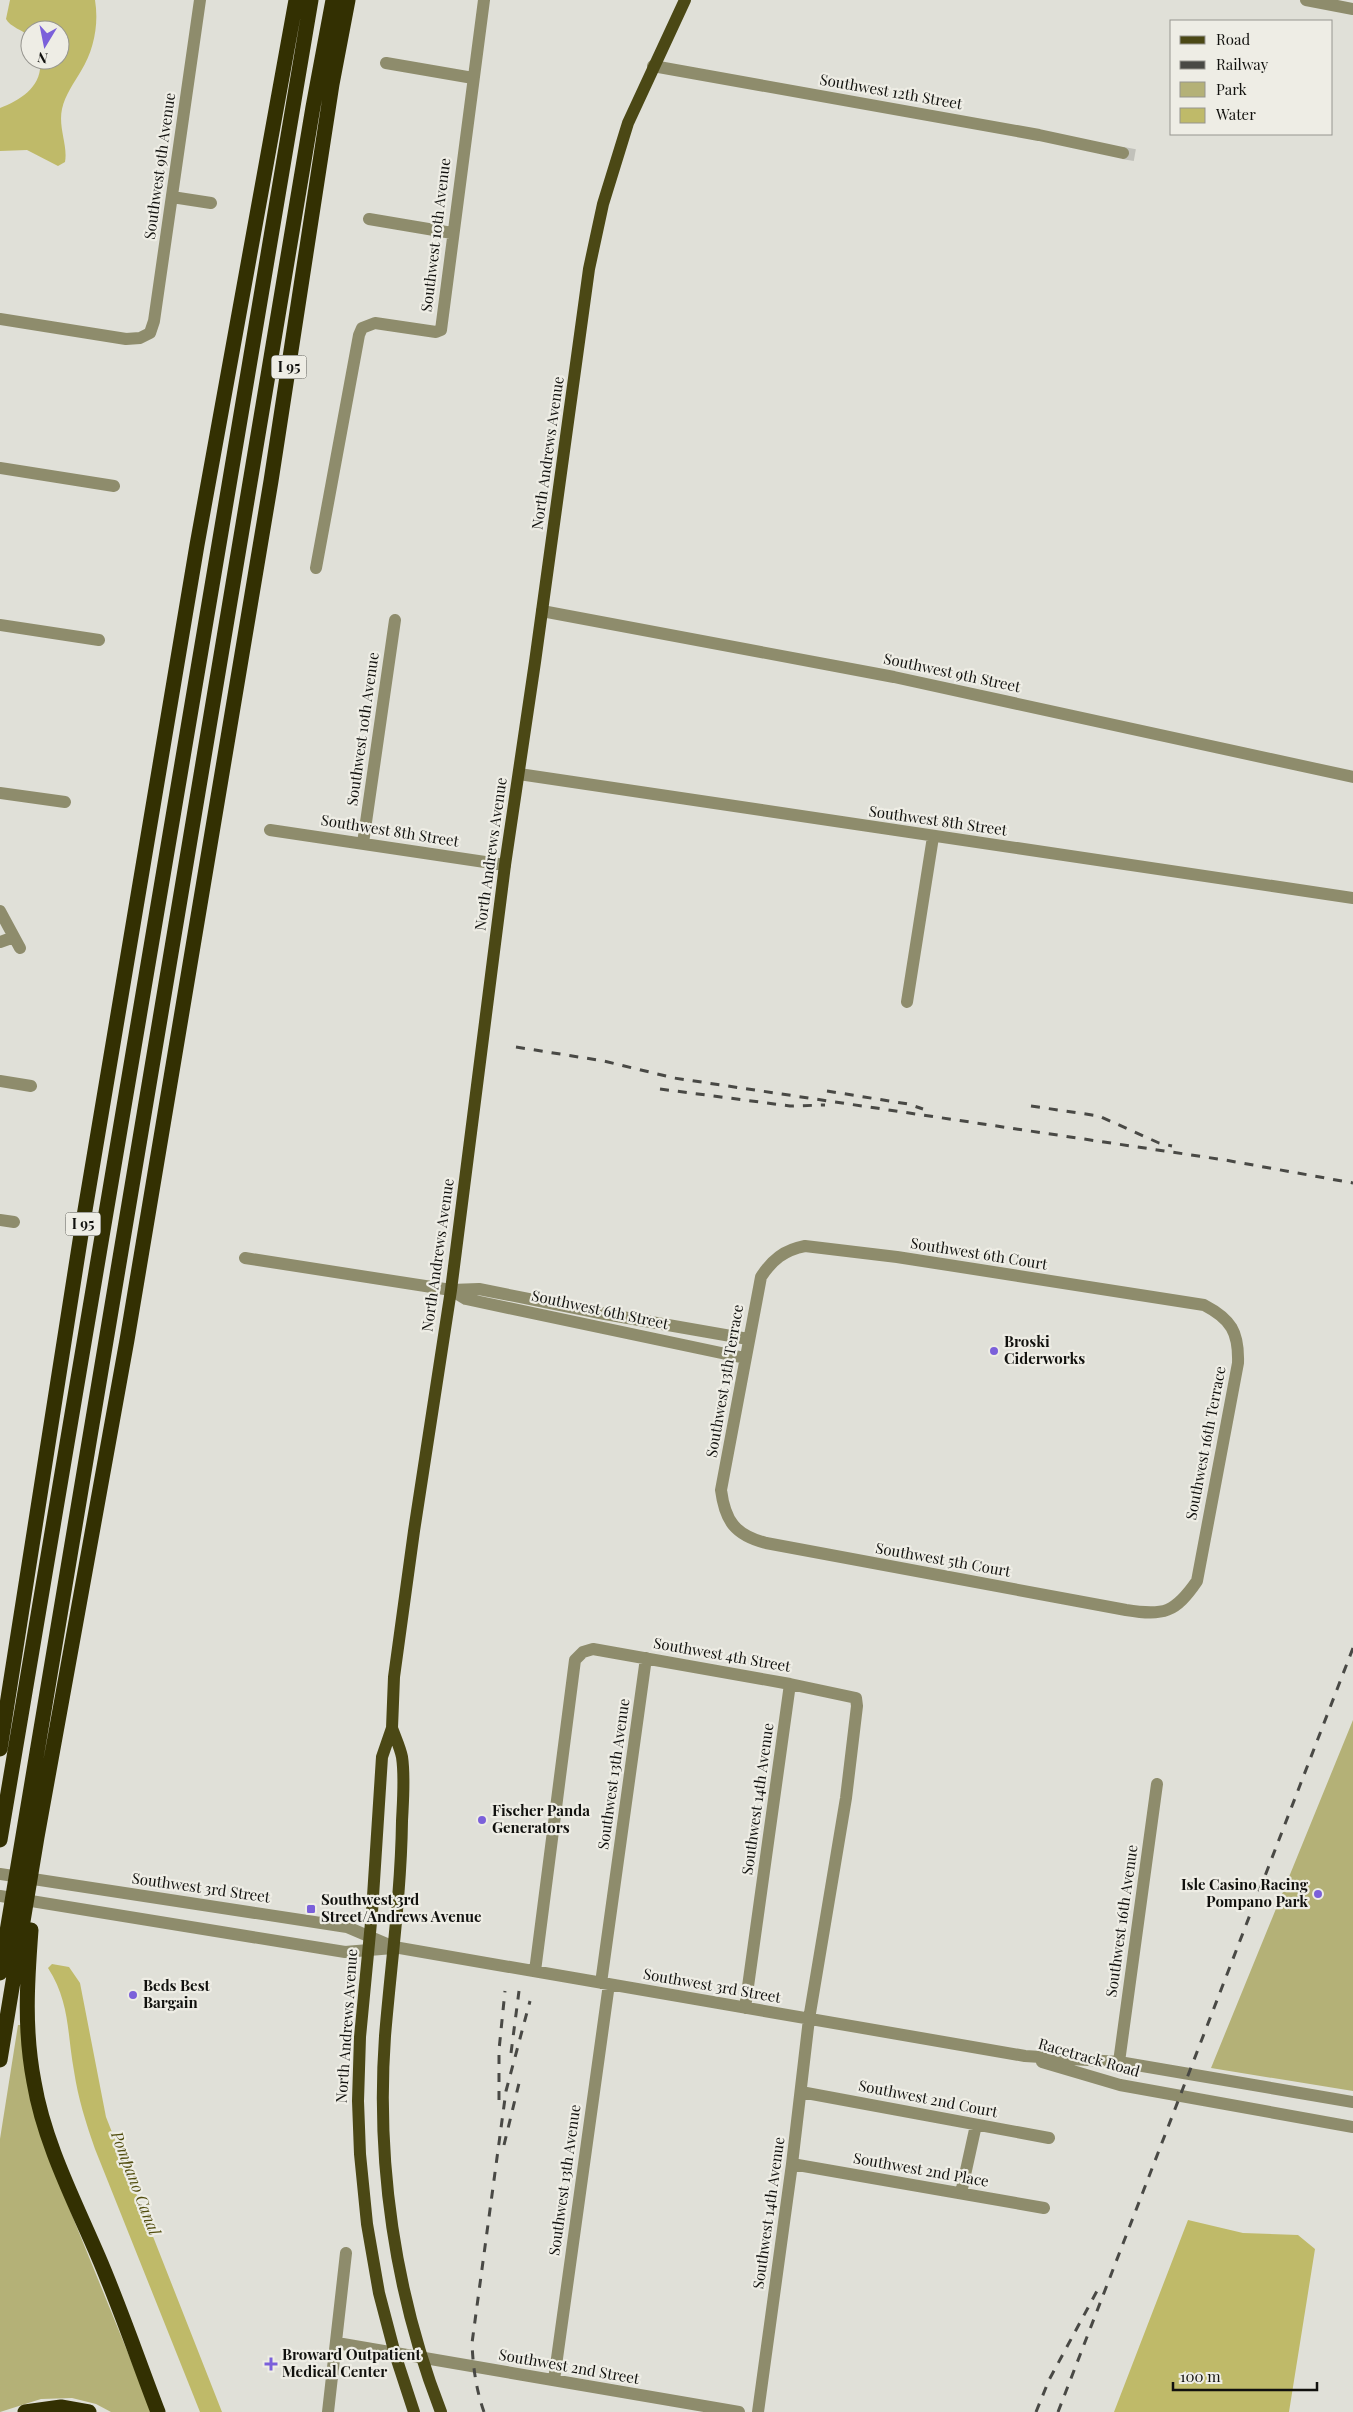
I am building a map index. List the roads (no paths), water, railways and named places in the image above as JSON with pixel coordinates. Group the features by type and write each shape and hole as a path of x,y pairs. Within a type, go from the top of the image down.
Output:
{"highway":[{"name":"I 95","path":"0,1749 82,1228 215,440 296,0"},
{"path":"0,1840 311,0"},
{"path":"0,1973 313,107 333,0"},
{"name":"I 95","path":"0,2060 37,1837 109,1443 274,464 326,120 348,0"},
{"path":"164,867 165,736"},
{"path":"125,1222 170,1079"},
{"path":"37,1837 26,1986 28,2042 34,2083 52,2145 114,2295 158,2412"},
{"path":"114,2295 139,2345 167,2412"},
{"path":"25,2412 53,2407 89,2412"}],"main road":[{"name":"North Andrews Avenue","path":"414,2412 395,2354 372,2259 360,2154 359,2065 382,1757 392,1728 394,1677 424,1459 451,1290 505,865 590,269 601,213 628,123 652,66 685,0"},
{"name":"North Andrews Avenue","path":"392,1728 402,1756 402,1808 400,1878 385,2039 383,2101 385,2152 397,2255 422,2358 441,2412"}],"street":[{"name":"Southwest 9th Avenue","path":"0,319 126,339 147,336 154,321 200,0"},
{"name":"Southwest 10th Avenue","path":"316,568 359,335 362,328 375,323 436,332 441,330 452,233 484,0"},
{"path":"1306,0 1353,8"},
{"path":"386,63 473,78"},
{"name":"Southwest 12th Street","path":"652,66 1039,135 1123,153"},
{"path":"172,197 211,204"},
{"path":"369,219 452,233"},
{"path":"0,468 114,486"},
{"name":"Southwest 9th Street","path":"542,611 894,677 1353,777"},
{"name":"Southwest 10th Avenue","path":"363,843 395,620"},
{"path":"0,625 99,640"},
{"name":"Southwest 8th Street","path":"519,774 1353,898"},
{"path":"0,793 65,802"},
{"name":"Southwest 8th Street","path":"270,830 505,865"},
{"path":"907,1002 933,837"},
{"path":"0,911 17,942 0,942"},
{"path":"0,1081 31,1086"},
{"path":"0,1220 14,1222"},
{"name":"Southwest 6th Court","path":"761,1278 769,1265 780,1255 792,1248 805,1246 897,1257 1204,1305"},
{"name":"Southwest 6th Street","path":"245,1258 451,1290 479,1289 605,1314 748,1339"},
{"name":"Southwest 13th Terrace","path":"721,1490 761,1278"},
{"name":"Southwest 6th Street","path":"451,1290 466,1299 745,1358"},
{"name":"Southwest 16th Terrace","path":"1185,1599 1197,1581 1238,1363 1236,1334 1218,1313 1204,1305"},
{"name":"Southwest 5th Court","path":"721,1490 723,1506 730,1522 751,1539 766,1543 1153,1614 1173,1609 1185,1599"},
{"name":"Southwest 4th Street","path":"535,1971 575,1660 583,1652 593,1649 646,1658 856,1698 857,1706 846,1798 809,2019"},
{"name":"Southwest 13th Avenue","path":"554,2380 646,1658"},
{"name":"Southwest 14th Avenue","path":"745,2008 790,1684"},
{"name":"Southwest 16th Avenue","path":"1119,2062 1157,1784"},
{"name":"Southwest 3rd Street","path":"0,1874 338,1925 394,1947 1025,2056"},
{"name":"Southwest 3rd Street","path":"0,1896 345,1952 394,1947"},
{"name":"Southwest 14th Avenue","path":"758,2412 792,2164 809,2019"},
{"name":"Racetrack Road","path":"1025,2056 1119,2062 1353,2102"},
{"name":"Racetrack Road","path":"1025,2056 1120,2086 1353,2127"},
{"name":"Southwest 2nd Court","path":"801,2092 1049,2138"},
{"path":"961,2193 976,2125"},
{"name":"Southwest 2nd Place","path":"792,2164 1044,2208"},
{"path":"328,2412 346,2253"},
{"path":"337,2343 395,2354"},
{"name":"Southwest 2nd Street","path":"395,2354 739,2412"}],"water":[{"path":"10,0 95,0 96,27 92,46 63,104 61,123 66,156 65,162 58,166 27,150 0,151 0,108 16,101 29,91 34,85 40,70 70,70 70,20 20,20 20,30 10,24 6,19"},
{"path":"52,1964 69,1967 80,1983 106,2117 222,2412 200,2412 95,2149 78,2091 64,2006 48,1968"},
{"path":"1188,2220 1243,2233 1298,2235 1315,2249 1289,2412 1114,2412"}],"tunnel":[{"path":"1123,153 1140,156"}],"railway":[{"path":"516,1047 604,1061 674,1078 1225,1160 1353,1183"},
{"path":"660,1089 790,1106 825,1105"},
{"path":"827,1091 908,1104 923,1109"},
{"path":"1031,1106 1099,1116 1159,1143 1172,1146"},
{"path":"1058,2412 1353,1648"},
{"path":"499,2100 499,2050 505,1991"},
{"path":"511,2053 519,1991"},
{"path":"484,2412 475,2378 472,2343 506,2091 530,2001"},
{"path":"504,2145 520,2079"},
{"path":"1036,2412 1049,2380 1097,2291"}],"place":[{"name":"Broski Ciderworks","path":"994,1351"},
{"name":"Fischer Panda Generators","path":"482,1820"},
{"name":"Isle Casino Racing Pompano Park","path":"1318,1894"},
{"name":"Southwest 3rd Street/Andrews Avenue","path":"311,1909"},
{"name":"Beds Best Bargain","path":"133,1995"},
{"name":"Broward Outpatient Medical Center","path":"271,2364"}],"water label":[{"name":"Pompano Canal","path":"136,2183"}]}
